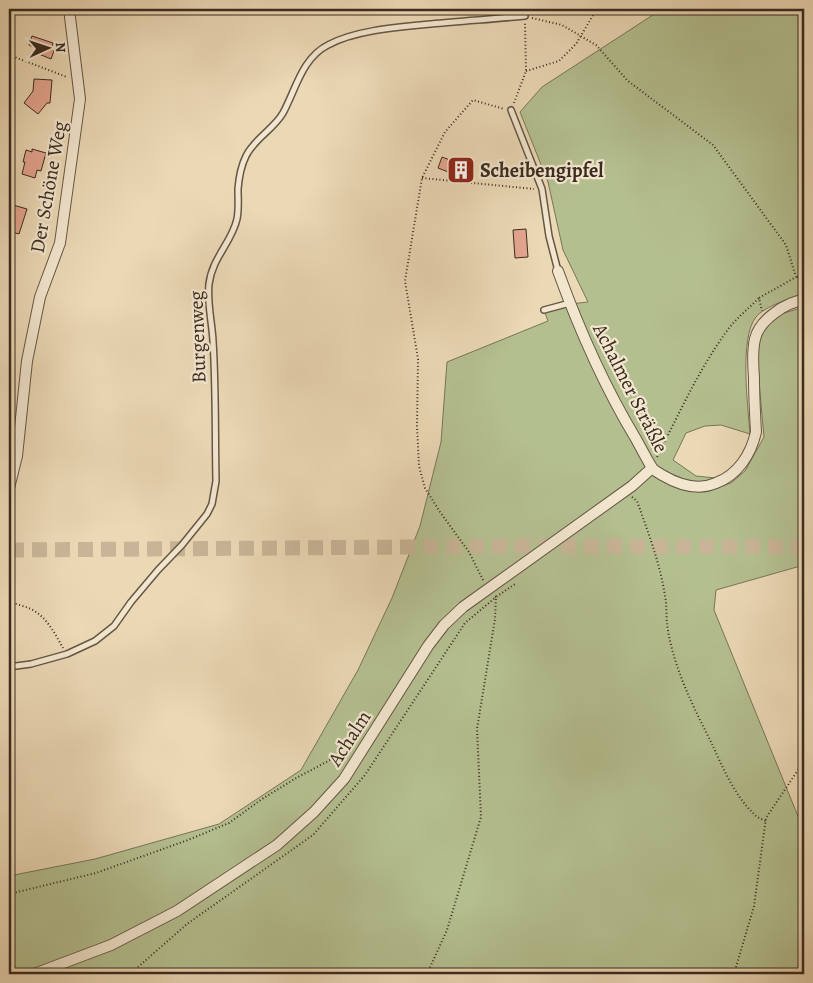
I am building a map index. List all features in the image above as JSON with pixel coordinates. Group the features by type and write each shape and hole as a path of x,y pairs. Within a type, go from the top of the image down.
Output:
{"street":[{"name":"Der Schöne Weg","path":"9,488 18,456 27,362 40,297 60,243 80,99 69,9"},
{"name":"Achalmer Sträßle","path":"558,271 595,361 652,468 667,478 683,485 701,487 715,484 728,478 741,466 750,452 756,432 753,360 755,337 765,322 787,305 804,300"},
{"name":"Achalm","path":"34,974 111,945 178,910 277,845 314,812 344,779 428,646 444,625 463,607 632,486 652,468"}],"lane":[{"name":"Burgenweg","path":"9,665 31,664 67,654 95,641 114,626 131,602 182,545 212,504 216,481 213,340 209,298 211,274 214,263 235,226 238,217 240,176 247,153 281,116 312,56 329,44 377,31 525,16"},
{"path":"511,110 542,189 549,236 558,271"},
{"path":"544,310 570,303"}],"path":[{"path":"555,9 595,12 629,9"},
{"path":"526,71 559,61 576,44 595,12"},
{"path":"488,589 469,552 425,488 419,466 417,426 418,359 405,281 422,178 445,132 473,100 511,110 526,71 525,16 562,25 596,45 628,81 713,145 786,245 796,278"},
{"path":"9,55 78,82"},
{"path":"422,178 542,189"},
{"path":"652,468 666,436 692,388 730,328 743,312 759,298 804,274"},
{"path":"759,298 765,322"},
{"path":"632,498 637,501 660,574 666,597 667,625 680,674 728,778 752,813 766,821"},
{"path":"427,974 447,930 481,817 477,729 495,619 496,597"},
{"path":"9,602 31,609 40,615 60,643"},
{"path":"9,894 96,874 188,840 229,823 298,776 332,759 360,752"},
{"path":"734,974 754,906 766,818 804,761"}],"green space":[{"path":"661,9 804,9 804,294 772,306 760,313 751,327 746,356 750,434 721,425 705,426 686,433 673,460 696,476 715,478 716,488 731,483 745,471 764,437 757,360 757,338 767,324 781,314 804,307 804,565 716,590 714,610 804,831 804,974 9,974 9,876 95,859 219,824 301,770 358,670 392,598 420,526 441,442 447,362 548,321 543,307 588,302 563,250 548,182 520,112 542,87"}],"building":[{"path":"32,36 53,43 52,47 55,48 51,59 34,52 35,48 29,45"},
{"path":"34,79 52,80 50,103 47,103 38,114 24,103 33,91"},
{"path":"32,149 46,153 41,171 37,170 35,178 22,174 26,150 32,152"},
{"path":"442,157 455,162 451,173 438,168"},
{"path":"13,205 27,209 19,234 9,231 9,217"},
{"path":"526,229 528,257 515,258 513,230"}],"tunnel":[{"path":"9,550 550,546 804,547"}],"place":[{"name":"Scheibengipfel","path":"461,170"}]}
